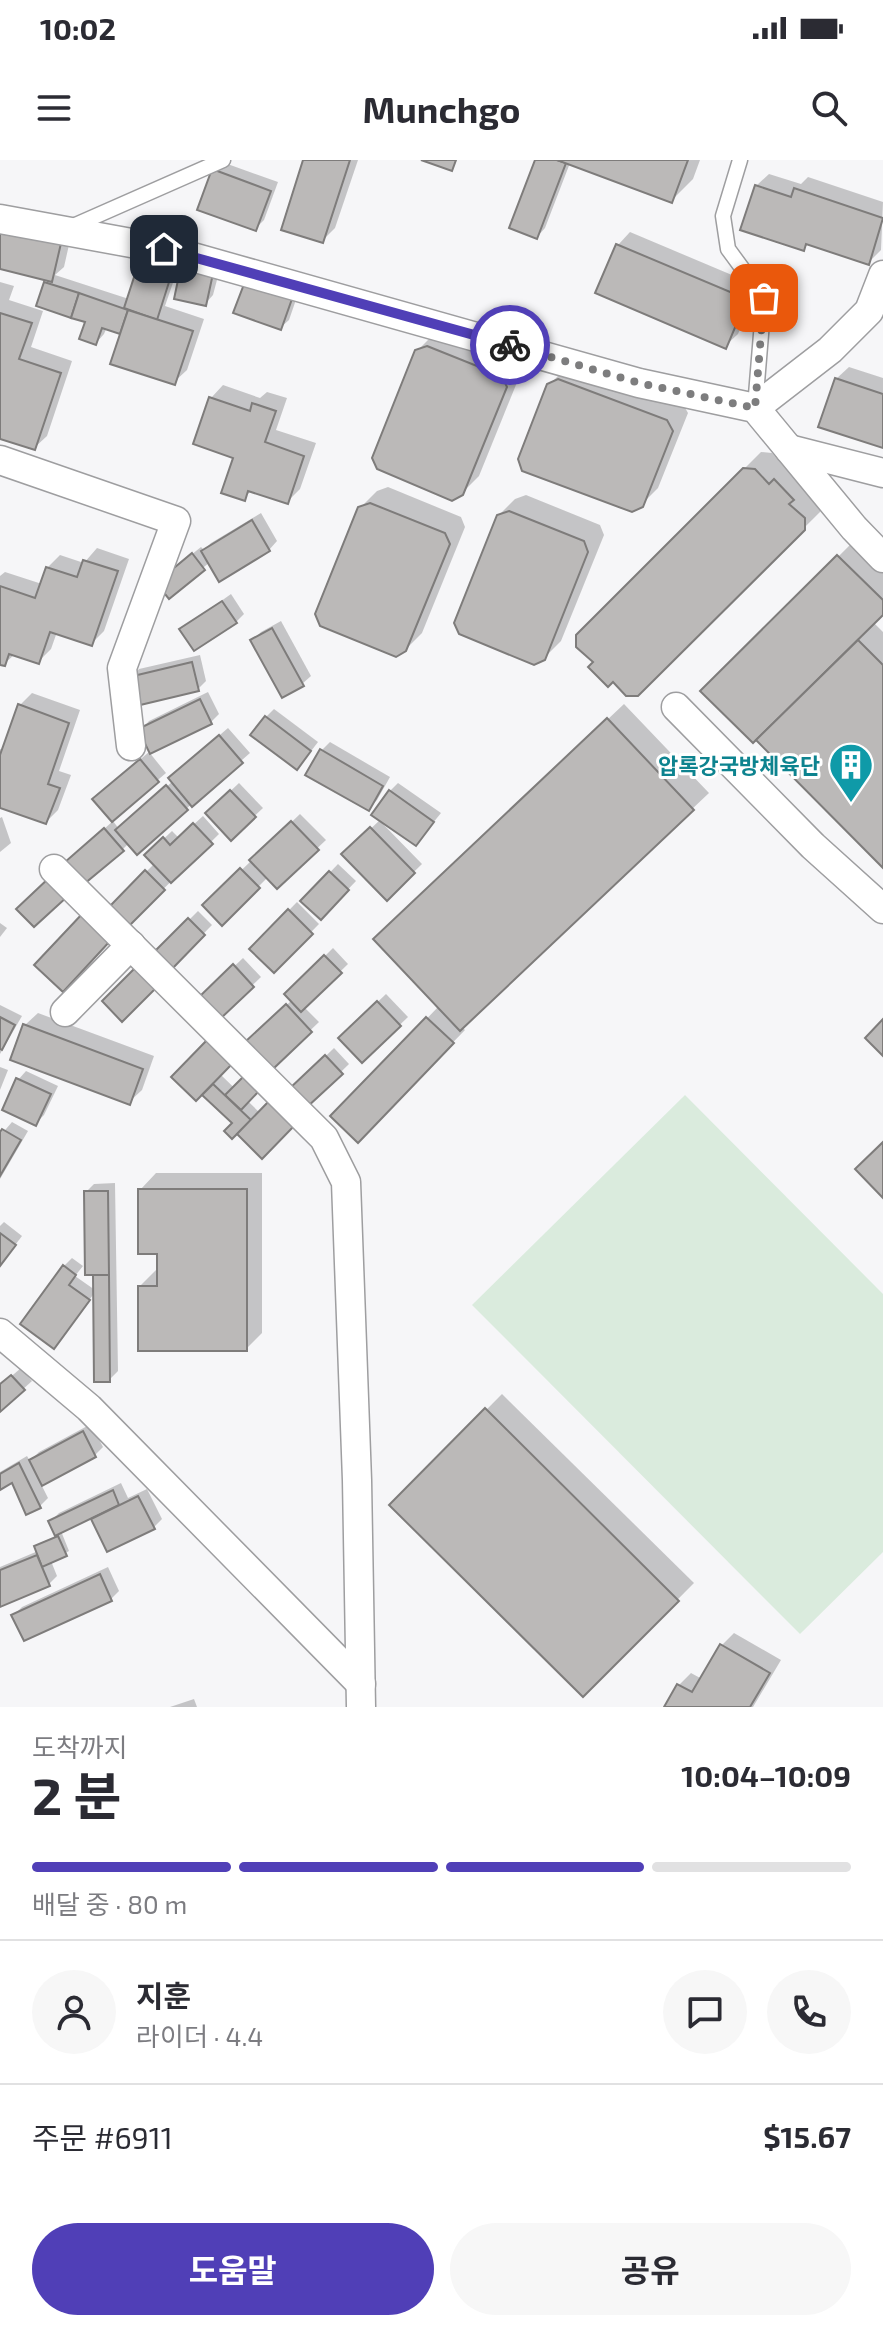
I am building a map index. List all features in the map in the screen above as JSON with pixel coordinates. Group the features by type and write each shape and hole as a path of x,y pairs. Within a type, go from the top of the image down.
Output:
{"street":[{"path":"0,219 164,249 639,383 755,408 854,528 883,558"},
{"path":"755,408 830,350 869,311 883,275"},
{"path":"789,449 883,473"},
{"path":"0,460 176,521 122,668 131,746"},
{"path":"676,707 813,846 883,909"},
{"path":"54,869 324,1138 346,1182 357,1464 361,1696"},
{"path":"65,1012 131,945"},
{"path":"0,1333 89,1408 361,1696"}],"lane":[{"path":"64,231 223,160"},
{"path":"740,160 723,216 728,249 764,298 755,408"}],"green space":[{"path":"685,1095 883,1294 883,1552 800,1634 472,1305"}],"building":[{"path":"303,160 350,160 323,243 281,230"},
{"path":"421,160 456,160 452,171"},
{"path":"535,160 566,163 537,239 509,228"},
{"path":"557,160 688,160 672,203"},
{"path":"212,169 271,191 256,231 197,210"},
{"path":"755,185 791,197 794,188 883,218 869,265 806,244 804,251 740,230"},
{"path":"0,224 62,239 52,282 0,269"},
{"path":"616,244 747,299 726,349 595,293"},
{"path":"182,261 214,269 206,306 174,299"},
{"path":"137,268 170,279 157,320 124,308"},
{"path":"246,279 293,296 281,330 233,313"},
{"path":"44,282 79,293 71,318 36,306"},
{"path":"79,293 128,310 120,334 102,328 96,345 79,339 85,322 71,318"},
{"path":"128,310 193,331 175,385 110,364"},
{"path":"0,313 32,323 19,359 61,373 35,450 0,439"},
{"path":"427,346 502,376 507,387 463,495 452,501 377,469 372,458 415,350"},
{"path":"835,378 883,394 883,448 818,427"},
{"path":"558,379 667,420 673,431 643,507 632,512 522,471 518,459 547,384"},
{"path":"209,397 250,411 252,403 276,411 265,442 304,456 288,504 248,491 245,501 221,493 233,458 193,444"},
{"path":"743,468 755,469 769,484 774,479 794,500 789,504 805,518 805,530 638,696 626,696 613,682 608,687 588,667 593,662 576,647 576,635"},
{"path":"370,503 445,533 450,544 406,651 396,657 320,626 315,614 358,507"},
{"path":"509,511 584,541 588,552 545,660 534,665 459,634 454,623 497,515"},
{"path":"252,520 270,551 219,582 201,551"},
{"path":"192,553 205,570 169,599 156,583"},
{"path":"837,555 883,600 883,615 753,743 700,691"},
{"path":"83,560 118,571 92,646 50,632 39,664 9,654 5,666 0,665 0,586 35,598 46,567 77,577"},
{"path":"222,601 237,623 194,651 179,629"},
{"path":"272,628 304,686 282,698 250,640"},
{"name":"압록강국방체육단","path":"858,640 883,665 883,868 756,740"},
{"path":"192,662 199,691 136,706 129,677"},
{"path":"200,699 212,724 150,754 138,729"},
{"path":"18,704 69,723 48,784 60,788 46,824 0,808 0,755"},
{"path":"265,716 311,751 297,770 250,735"},
{"path":"607,718 694,810 460,1031 373,939"},
{"path":"219,735 243,763 192,807 168,778"},
{"path":"320,749 383,786 369,811 305,775"},
{"path":"140,759 159,782 112,822 92,799"},
{"path":"166,785 188,810 137,855 115,830"},
{"path":"230,790 256,817 231,841 205,813"},
{"path":"389,790 434,822 416,846 371,815"},
{"path":"291,821 319,850 277,889 249,860"},
{"path":"193,823 213,844 171,883 144,855 163,837 170,845"},
{"path":"370,827 415,873 387,901 341,854"},
{"path":"104,828 124,851 84,884 65,862"},
{"path":"240,868 260,888 222,926 202,905"},
{"path":"145,870 165,890 129,926 110,906"},
{"path":"329,871 349,890 321,920 300,901"},
{"path":"50,877 68,896 34,927 16,909"},
{"path":"288,909 313,934 274,973 249,949"},
{"path":"83,913 111,940 63,992 34,965"},
{"path":"188,918 205,935 170,971 152,954"},
{"path":"324,955 342,973 301,1012 284,994"},
{"path":"233,964 254,987 219,1020 198,998"},
{"path":"138,965 158,986 122,1022 102,1001"},
{"path":"377,1001 401,1026 362,1063 338,1038"},
{"path":"286,1004 312,1032 273,1069 246,1041"},
{"path":"0,1017 15,1025 2,1050 0,1049"},
{"path":"426,1017 454,1043 358,1143 330,1116"},
{"path":"883,1019 883,1056 865,1038"},
{"path":"23,1024 143,1069 130,1105 10,1060"},
{"path":"208,1039 233,1063 196,1101 171,1077"},
{"path":"325,1055 343,1074 307,1107 289,1089"},
{"path":"244,1076 259,1091 241,1110 225,1095"},
{"path":"16,1078 51,1094 36,1126 2,1110"},
{"path":"213,1084 251,1120 232,1139 224,1131 232,1123 202,1095"},
{"path":"270,1100 295,1125 262,1159 237,1134"},
{"path":"2,1129 21,1140 0,1176 0,1132"},
{"path":"883,1142 883,1198 855,1169"},
{"path":"138,1189 247,1189 247,1351 138,1351 138,1286 157,1286 157,1254 138,1254"},
{"path":"84,1191 108,1191 109,1275 85,1275"},
{"path":"0,1233 16,1245 0,1266"},
{"path":"63,1265 76,1275 69,1285 90,1300 54,1349 20,1324"},
{"path":"93,1275 109,1275 110,1382 94,1382"},
{"path":"11,1375 25,1390 0,1412 0,1384"},
{"path":"485,1408 679,1601 583,1697 389,1505"},
{"path":"83,1431 96,1457 42,1486 29,1460"},
{"path":"19,1463 41,1508 26,1515 12,1483 0,1490 0,1474"},
{"path":"113,1490 119,1505 55,1536 48,1521"},
{"path":"138,1496 155,1529 107,1552 91,1519"},
{"path":"58,1536 67,1556 42,1567 34,1546"},
{"path":"37,1555 50,1586 0,1607 0,1570"},
{"path":"100,1574 112,1601 24,1641 11,1615"},
{"path":"720,1644 770,1673 750,1707 664,1707 677,1684 692,1692"}],"way so far":[{"path":"510,345 639,383 755,408 764,298"}],"place":[{"name":"압록강국방체육단","path":"851,804"}],"route":[{"path":"164,249 510,345"}]}
